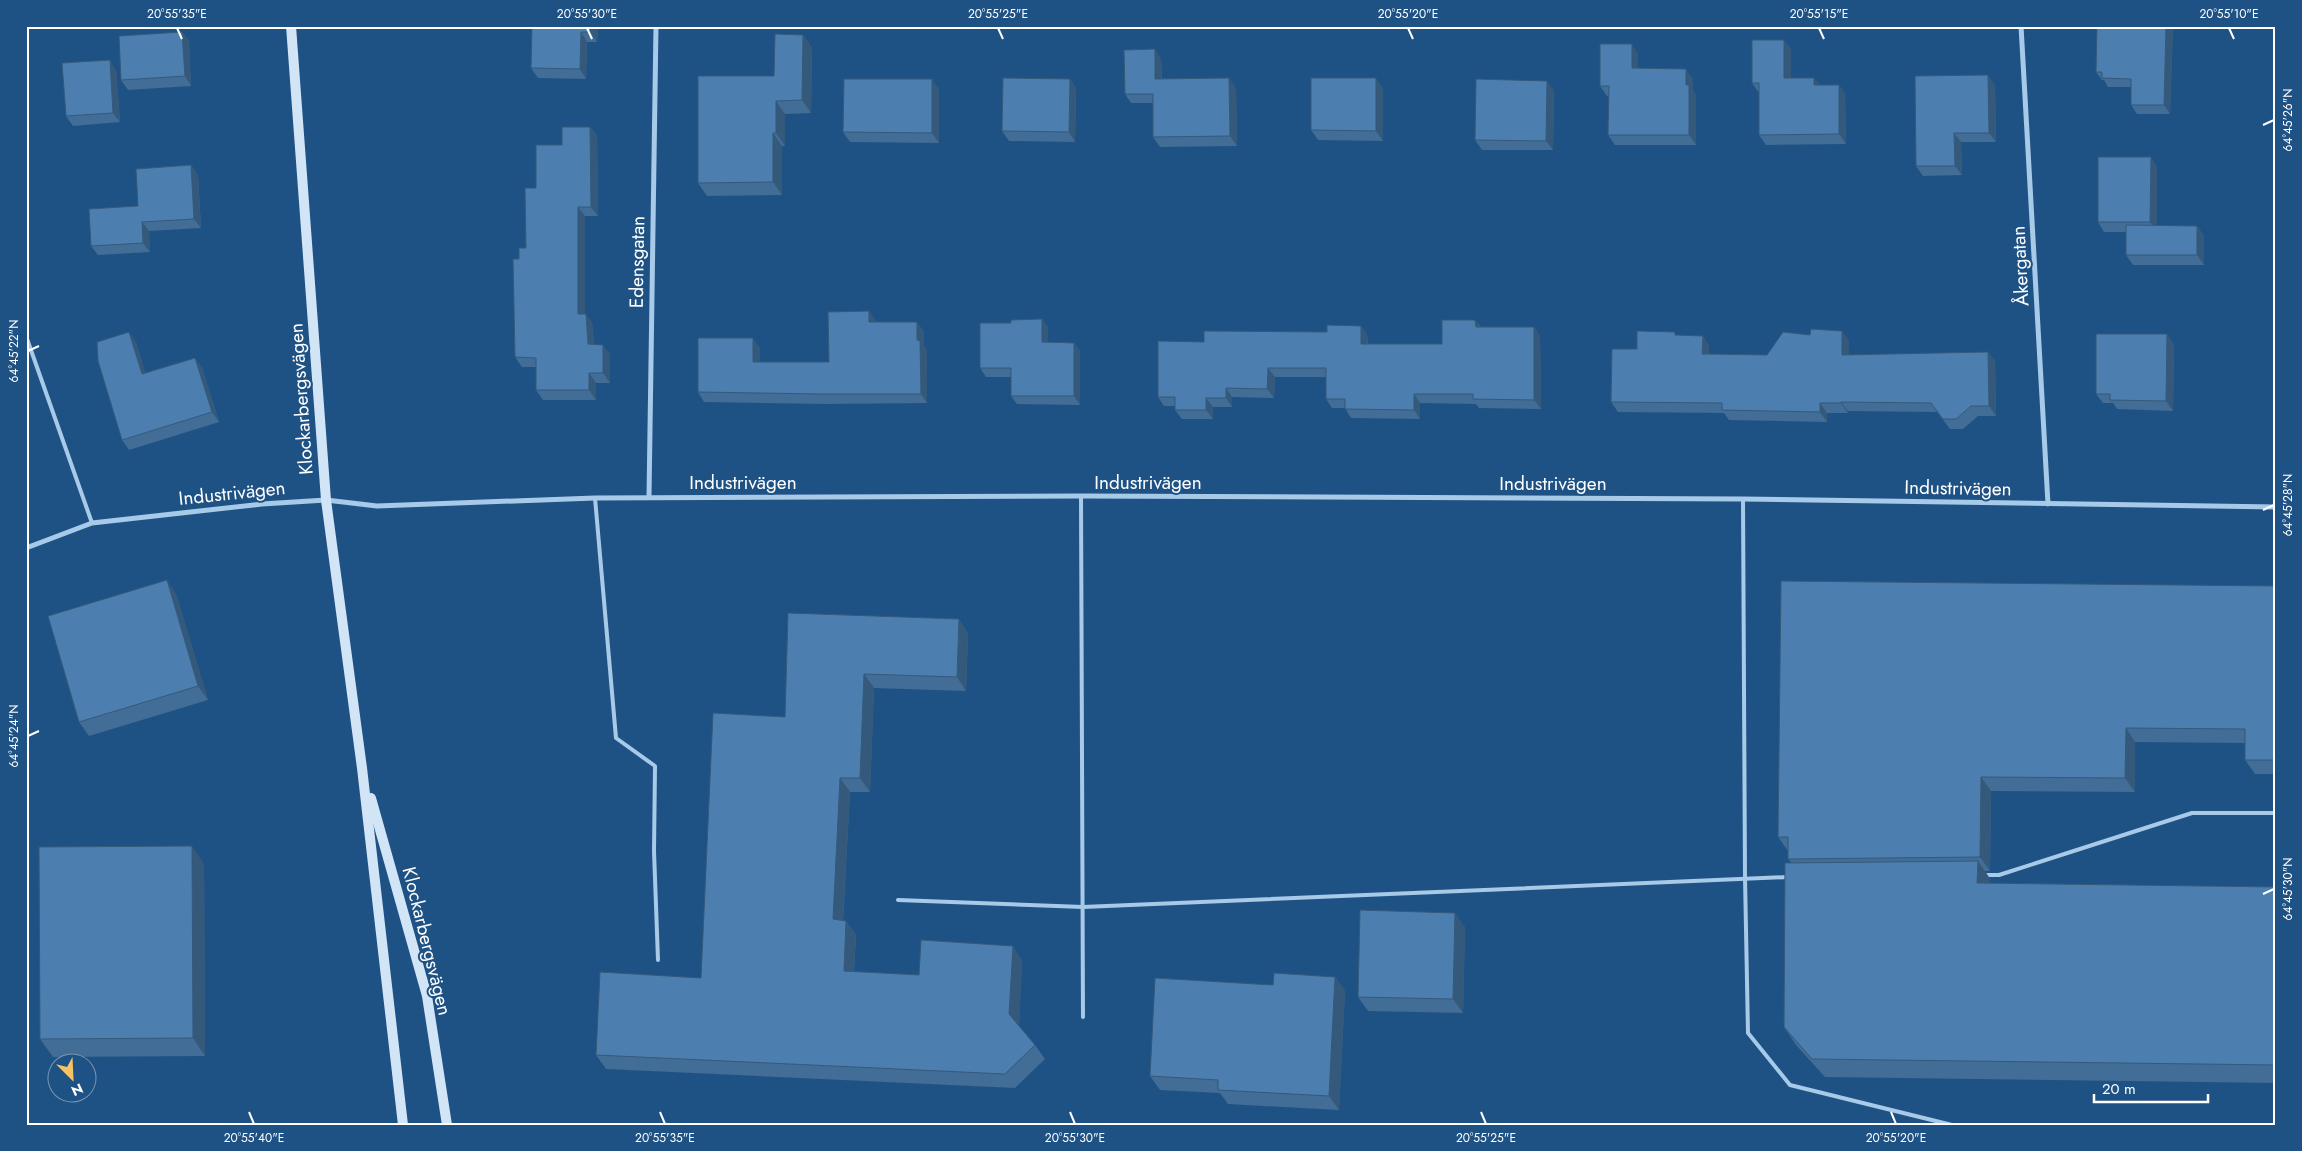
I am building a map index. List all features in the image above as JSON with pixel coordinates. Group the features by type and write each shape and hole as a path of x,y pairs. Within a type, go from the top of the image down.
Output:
{"main road":[{"name":"Klockarbergsvägen","path":"291,26 326,500 362,768 403,1125"},
{"name":"Klockarbergsvägen","path":"362,768 427,996 447,1125"}],"street":[{"name":"Edensgatan","path":"649,498 656,26"},
{"name":"Åkergatan","path":"2021,26 2048,504"},
{"name":"Industrivägen","path":"26,548 92,523 262,504 326,500 377,506 595,498 1081,496 1743,499 2276,506"}],"lane":[{"path":"26,336 92,523"},
{"path":"1081,496 1083,1017"},
{"path":"595,498 616,738 655,766 654,851 658,960"},
{"path":"1743,499 1745,877 1748,1033 1790,1085 1952,1125"},
{"path":"1980,875 1999,875 2192,813 2276,813"},
{"path":"898,900 1083,907 1745,877 1794,877"}],"building":[{"path":"532,26 591,26 590,32 581,32 580,69 531,68"},
{"path":"2097,26 2166,26 2164,105 2131,105 2131,79 2102,78 2102,72 2096,72"},
{"path":"182,32 185,76 121,80 119,36"},
{"path":"775,34 803,35 802,100 776,101 776,133 773,133 773,182 698,183 698,76 774,76"},
{"path":"1752,40 1784,40 1784,78 1814,78 1814,85 1839,85 1839,134 1759,135 1759,83 1752,83"},
{"path":"1600,44 1632,44 1632,68 1686,69 1686,85 1689,85 1689,135 1608,135 1609,86 1600,86"},
{"path":"1155,49 1155,79 1229,78 1230,136 1153,137 1153,94 1125,94 1124,50"},
{"path":"110,60 113,113 66,116 62,63"},
{"path":"1988,75 1989,133 1954,133 1955,166 1916,166 1915,76"},
{"path":"1003,78 1070,79 1069,132 1002,131"},
{"path":"1311,78 1376,78 1376,131 1311,130"},
{"path":"844,79 932,79 932,133 843,132"},
{"path":"1476,79 1547,81 1546,141 1475,140"},
{"path":"562,127 590,127 591,207 578,207 578,314 586,314 588,344 603,345 603,373 589,373 589,390 536,390 536,358 515,357 513,259 519,259 519,248 526,248 525,188 536,188 536,145 562,145"},
{"path":"2098,157 2151,157 2150,222 2098,222"},
{"path":"191,165 194,219 142,222 143,243 91,246 89,209 138,206 136,169"},
{"path":"2126,225 2197,226 2197,255 2126,255"},
{"path":"869,311 869,322 917,322 917,340 920,341 921,394 698,392 698,338 753,338 753,362 829,362 828,312"},
{"path":"1042,319 1042,342 1074,343 1074,396 1011,396 1011,368 980,368 980,323 1011,323 1011,320"},
{"path":"1442,320 1475,320 1476,327 1534,327 1534,400 1473,399 1473,394 1414,394 1414,410 1345,409 1345,399 1326,399 1326,368 1268,368 1267,389 1226,388 1226,398 1206,398 1206,410 1175,410 1175,397 1158,397 1158,341 1204,342 1204,331 1327,332 1327,325 1361,326 1361,344 1442,344"},
{"path":"1811,329 1842,331 1842,355 1988,352 1989,406 1971,406 1956,419 1943,419 1931,403 1820,403 1820,412 1722,410 1722,403 1611,402 1612,349 1637,349 1637,331 1675,332 1675,335 1703,336 1702,354 1767,355 1783,332 1810,335"},
{"path":"129,332 142,374 195,358 212,412 122,440 98,361 97,342"},
{"path":"2096,334 2167,334 2166,401 2110,400 2110,394 2096,394"},
{"path":"167,580 198,686 79,722 48,616"},
{"path":"1781,581 2276,586 2276,760 2245,760 2245,729 2126,728 2125,778 1981,777 1980,857 1788,859 1788,837 1778,837"},
{"path":"788,613 959,619 957,677 864,674 860,778 840,778 833,919 846,921 844,971 919,975 921,940 1013,946 1009,1014 1035,1045 1005,1074 596,1055 600,972 701,978 713,713 785,717"},
{"path":"192,846 193,1038 40,1039 39,847"},
{"path":"1978,861 1977,883 2276,887 2276,1065 1812,1059 1784,1027 1785,863"},
{"path":"1360,910 1455,913 1453,999 1358,997"},
{"path":"1274,973 1335,977 1329,1096 1218,1090 1218,1080 1150,1076 1155,978 1273,985"}]}
